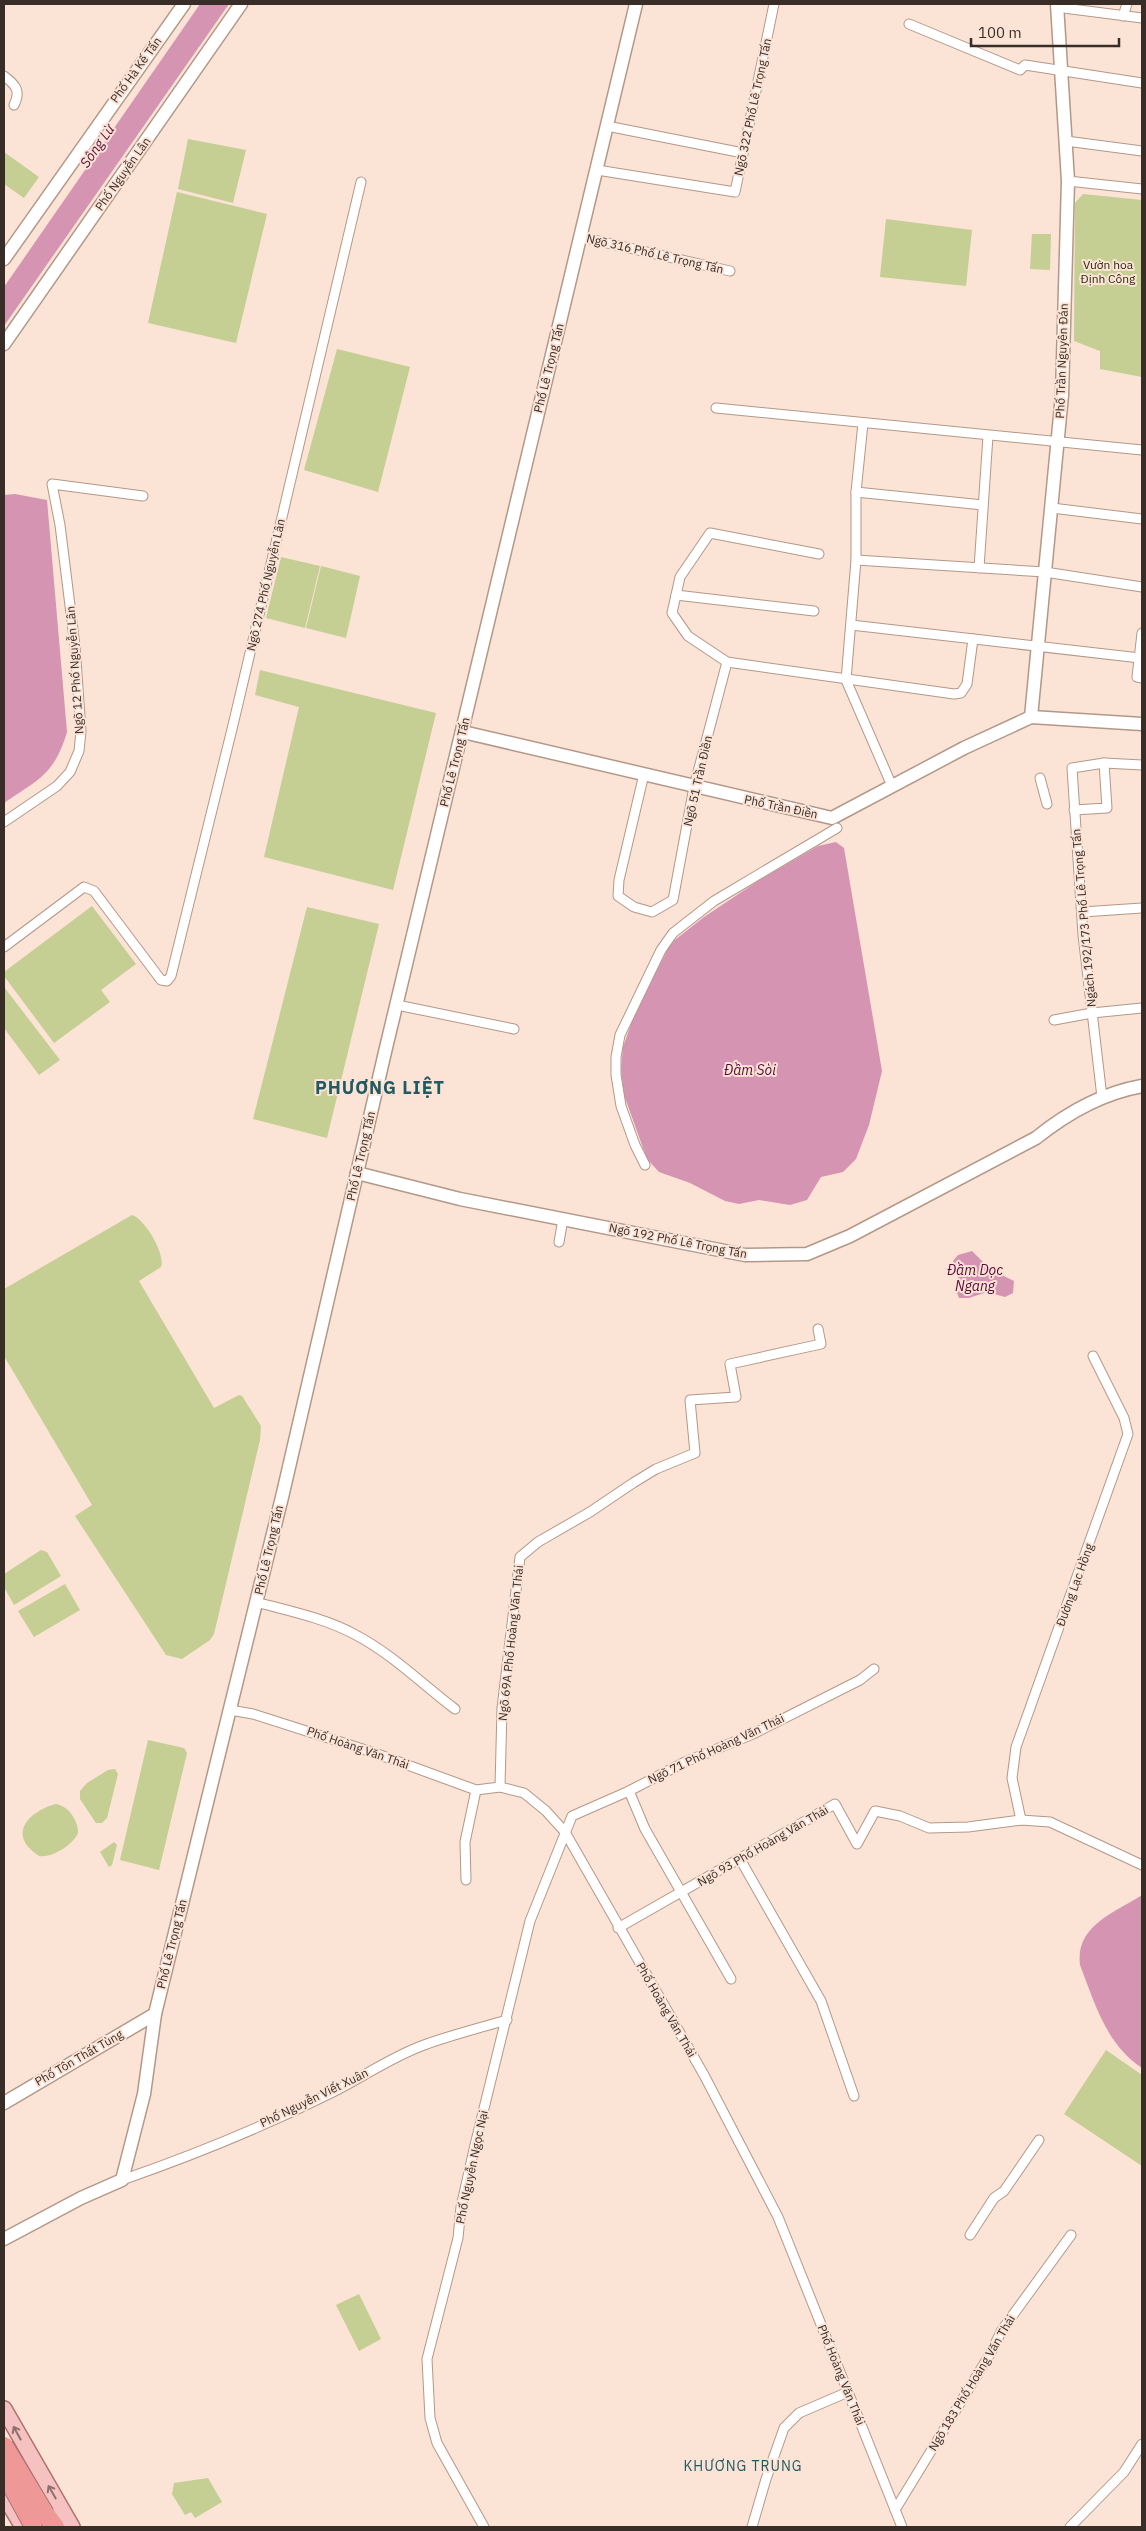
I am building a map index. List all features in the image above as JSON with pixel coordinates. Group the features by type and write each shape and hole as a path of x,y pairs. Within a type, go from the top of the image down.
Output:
{"highway":[{"path":"4,2446 38,2524"},
{"path":"4,2472 38,2524"}],"main road":[{"path":"4,2409 72,2527"},
{"path":"4,2472 31,2458"},
{"path":"4,2495 38,2524"}],"street":[{"name":"Phố Hà Kế Tấn","path":"4,259 184,4"},
{"name":"Phố Nguyễn Lân","path":"4,344 241,4"},
{"name":"Phố Lê Trọng Tấn","path":"122,2180 144,2094 155,2014 256,1602 396,1005 463,732 540,400 636,4"},
{"name":"Ngõ 322 Phố Lê Trọng Tấn","path":"597,170 735,192 774,4"},
{"path":"1123,16 1126,4"},
{"path":"1056,5 1142,18"},
{"name":"Phố Trần Nguyên Đán","path":"1032,717 1044,572 1059,441 1068,181 1056,5"},
{"path":"909,24 1020,70 1025,65 1142,83"},
{"path":"4,76 17,87 19,96 14,105"},
{"path":"607,126 743,153"},
{"path":"1066,141 1142,151"},
{"path":"1068,181 1142,189"},
{"name":"Ngõ 274 Phố Nguyễn Lân","path":"4,947 84,887 94,891 161,980 167,981 171,976 200,862 361,182"},
{"name":"Ngõ 316 Phố Lê Trọng Tấn","path":"581,237 730,271"},
{"path":"716,408 1142,450"},
{"path":"863,423 856,492 856,560 846,680 892,786"},
{"path":"979,568 988,436"},
{"name":"Ngõ 12 Phố Nguyễn Lân","path":"4,822 57,786 70,772 79,751 81,731 75,646 60,525 52,484 143,496"},
{"path":"856,492 984,505"},
{"path":"1052,508 1142,519"},
{"path":"819,554 710,534 680,576 672,613 688,636 727,662 807,672 846,680 960,693 967,684 973,640"},
{"path":"856,560 1044,572 1142,587"},
{"path":"676,595 814,611"},
{"path":"851,625 1140,658"},
{"path":"1142,634 1137,677 1142,678"},
{"name":"Ngõ 51 Trần Điền","path":"644,774 618,880 618,896 634,907 652,912 673,900 694,786 727,662"},
{"name":"Phố Trần Điền","path":"463,732 832,818 892,786 1032,717 1142,724"},
{"path":"1074,810 1107,808 1104,763 1142,765"},
{"name":"Ngách 192/173 Phố Lê Trọng Tấn","path":"1102,1097 1082,912 1072,768 1104,763"},
{"path":"1040,778 1047,804"},
{"path":"645,1165 635,1145 621,1106 616,1075 616,1057 620,1036 661,950 673,933 714,901 837,828"},
{"path":"1082,912 1142,908"},
{"path":"396,1005 514,1029"},
{"path":"1054,1020 1092,1013 1142,1008"},
{"name":"Ngõ 192 Phố Lê Trọng Tấn","path":"357,1173 460,1199 745,1255 807,1254 850,1236 960,1176 1036,1138 1052,1125 1102,1097 1121,1090 1142,1086"},
{"path":"559,1242 563,1219"},
{"name":"Ngõ 69A Phố Hoàng Văn Thái","path":"500,1787 502,1708 520,1557 538,1542 590,1512 656,1469 695,1453 690,1400 736,1398 730,1364 821,1344 818,1329"},
{"name":"Đường Lạc Hồng","path":"1022,1820 1012,1778 1016,1747 1128,1434 1124,1418 1093,1356"},
{"path":"256,1602 331,1623 355,1634 388,1655 455,1709"},
{"name":"Ngõ 71 Phố Hoàng Văn Thái","path":"565,1832 572,1816 629,1791 686,1762 753,1734 860,1680 874,1669"},
{"name":"Phố Hoàng Văn Thái","path":"230,1710 253,1714 372,1752 476,1790 500,1787 524,1793 546,1811 565,1832 582,1859 618,1928 704,2075 778,2217 902,2527"},
{"path":"466,1880 465,1842 476,1790"},
{"path":"629,1791 645,1830 731,1979"},
{"name":"Ngõ 93 Phố Hoàng Văn Thái","path":"618,1928 835,1804 857,1844 875,1811 900,1816 929,1828 968,1827 1022,1820"},
{"path":"1022,1820 1050,1822 1142,1865"},
{"name":"Phố Nguyễn Ngọc Nại","path":"484,2527 437,2443 430,2418 427,2359 458,2238 461,2207 475,2145 530,1921 565,1832"},
{"path":"740,1859 821,2001 854,2096"},
{"name":"Phố Tôn Thất Tùng","path":"4,2103 155,2014"},
{"name":"Phố Nguyễn Viết Xuân","path":"122,2180 198,2152 269,2121 333,2092 392,2060 423,2046 507,2020"},
{"path":"970,2236 994,2198 1004,2191 1039,2140"},
{"path":"4,2239 80,2198 122,2180"},
{"name":"Ngõ 183 Phố Hoàng Văn Thái","path":"894,2510 990,2354 1002,2330 1071,2235"},
{"path":"752,2527 784,2428 799,2413 848,2392"},
{"path":"1070,2527 1124,2472 1141,2448"}],"green space":[{"path":"188,139 246,150 233,203 178,189"},
{"path":"4,152 39,177 24,198 4,184"},
{"path":"177,192 267,214 236,343 148,323"},
{"name":"Vườn hoa Định Công","path":"1083,194 1142,200 1142,377 1100,369 1100,351 1074,341 1075,203"},
{"path":"886,219 972,230 966,286 880,277"},
{"path":"1032,234 1051,234 1050,270 1030,269"},
{"path":"337,349 410,367 378,492 304,470"},
{"path":"281,557 320,566 305,628 266,618"},
{"path":"321,566 360,576 346,638 306,628"},
{"path":"260,670 436,713 393,890 264,857 299,707 255,695"},
{"path":"92,906 136,964 101,990 110,1002 54,1043 4,976 4,972"},
{"path":"307,907 379,924 327,1138 253,1119"},
{"path":"4,987 60,1060 39,1075 4,1028"},
{"path":"132,1215 148,1229 162,1261 161,1267 139,1281 214,1408 239,1395 242,1396 261,1426 260,1440 214,1634 210,1640 182,1659 166,1655 75,1516 92,1505 4,1356 4,1289"},
{"path":"41,1550 47,1552 61,1576 14,1605 4,1587 4,1574"},
{"path":"65,1584 80,1610 34,1637 18,1611"},
{"path":"148,1740 184,1748 187,1753 159,1870 120,1860"},
{"path":"115,1769 118,1774 107,1818 102,1823 96,1823 80,1799 80,1791 87,1783 108,1770"},
{"path":"55,1804 68,1810 74,1818 78,1833 72,1842 56,1853 39,1856 29,1848 24,1840 24,1826 36,1813"},
{"path":"114,1842 117,1845 112,1865 109,1867 100,1852"},
{"path":"1106,2050 1142,2075 1142,2166 1064,2114"},
{"path":"359,2294 381,2339 359,2351 336,2305"},
{"path":"208,2478 222,2502 195,2518 191,2512 185,2515 172,2494 174,2483"}],"water":[{"path":"200,4 229,4 4,326 4,287"},
{"path":"15,494 47,500 67,732 57,758 44,775 4,803 4,495"},
{"name":"Đầm Sòi","path":"836,842 844,848 882,1071 869,1125 856,1159 843,1172 821,1177 807,1200 790,1205 759,1200 739,1204 725,1201 690,1183 659,1172 648,1160 624,1095 621,1069 623,1047 635,1013 671,943 704,917 761,879 818,846"},
{"name":"Đầm Dọc Ngang","path":"972,1251 990,1269 1014,1281 1013,1293 1005,1297 987,1292 969,1298 959,1298 956,1290 959,1273 953,1261 958,1255"},
{"path":"1142,1895 1142,2068 1119,2047 1103,2022 1080,1965 1080,1952 1090,1930 1109,1915"}],"district":[{"name":"PHƯƠNG LIỆT","path":"380,1088"},
{"name":"KHƯƠNG TRUNG","path":"743,2466"}],"water label":[{"name":"Sông Lừ","path":"97,146"}]}
